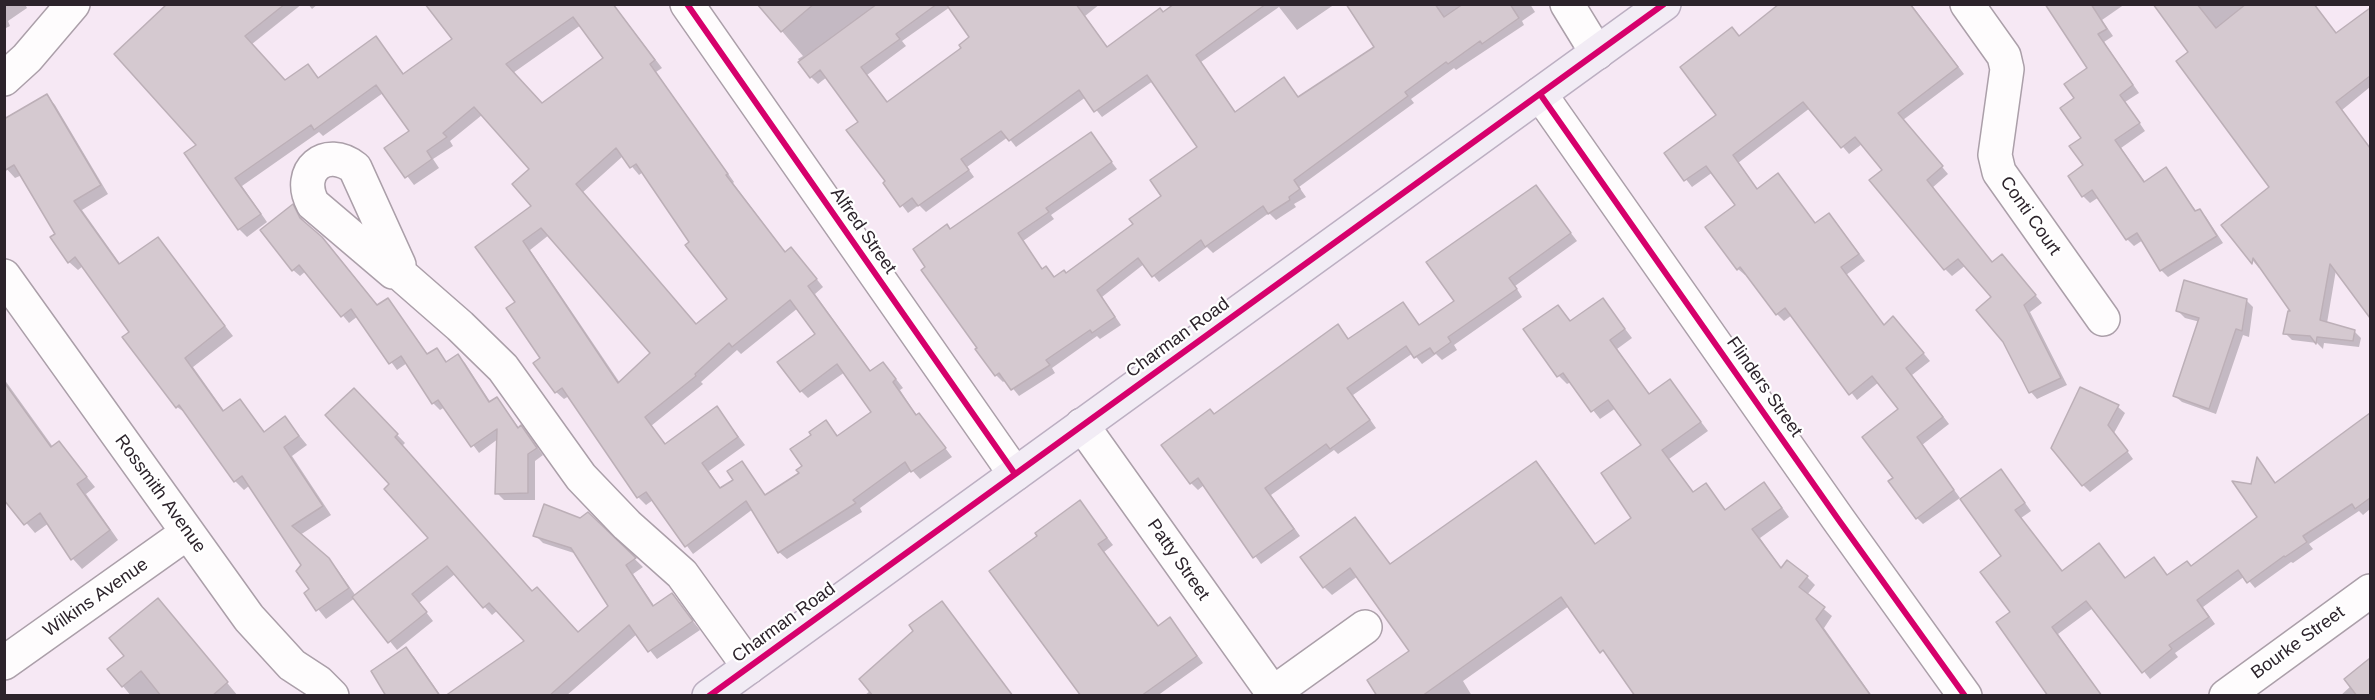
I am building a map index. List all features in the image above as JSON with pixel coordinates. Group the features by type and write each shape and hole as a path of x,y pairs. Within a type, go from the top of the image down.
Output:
{"main road":[{"name":"Charman Road","path":"709,696 1664,4"}],"street":[{"path":"4,79 27,58 74,4"},
{"name":"Alfred Street","path":"687,4 1015,474"},
{"path":"1567,4 1603,48"},
{"path":"1582,4 1603,48"},
{"name":"Conti Court","path":"1967,4 2004,56 2007,69 1995,155 1999,172 2103,319"},
{"name":"Flinders Street","path":"1540,94 1965,696"},
{"path":"398,271 503,368 581,477 627,525 682,574 749,667"},
{"name":"Rossmith Avenue","path":"4,276 187,533 267,640 292,664 318,682 332,696"},
{"name":"Patty Street","path":"1082,425 1274,694"},
{"name":"Wilkins Avenue","path":"4,663 187,533"},
{"name":"Bourke Street","path":"2226,696 2370,591"},
{"path":"1274,694 1365,627"}],"building":[{"path":"167,4 285,4 245,36 285,80 308,64 318,78 376,36 403,74 452,39 425,4 613,4 655,60 650,64 728,174 726,175 785,252 791,247 817,279 808,286 870,371 883,362 896,379 893,382 916,415 919,413 946,448 911,472 905,462 853,500 856,503 778,553 746,501 685,547 646,492 637,498 562,388 555,393 533,363 540,358 506,308 515,302 475,247 531,206 512,184 529,169 474,107 443,133 447,137 427,151 432,159 405,178 384,148 409,131 376,85 314,130 311,125 235,178 261,214 238,230 184,153 196,145 114,54","holes":["573,17 603,58 542,103 506,64","616,148 630,168 636,164 689,242 685,245 727,299 696,324 576,184","541,228 650,353 618,383 523,241","790,300 815,334 777,362 800,392 837,364 871,412 837,436 826,420 809,432 811,435 790,449 802,466 796,470 799,473 765,495 742,461 727,471 733,480 720,488 702,463 738,437 717,406 665,444 645,417 696,376 695,374 729,343 732,347"]},
{"path":"757,4 814,4 781,32"},
{"path":"877,4 937,4 896,34 900,39 861,67 887,102 961,48 959,45 969,37 946,4 1076,4 1107,47 1160,8 1163,12 1174,4 1266,4 1196,55 1235,112 1284,77 1298,97 1374,47 1346,4 1435,4 1444,17 1463,4 1510,4 1519,18 1482,44 1480,41 1448,64 1446,62 1405,92 1408,96 1294,180 1300,189 1289,197 1290,200 1268,214 1263,206 1205,247 1201,240 1152,277 1138,258 1097,290 1115,317 1092,333 1090,330 1046,360 1050,365 1011,390 999,373 995,376 975,349 977,348 921,270 925,267 913,249 947,224 950,229 1091,132 1112,162 1046,208 1049,212 1018,233 1042,269 1046,266 1054,277 1064,270 1066,273 1133,224 1129,219 1161,196 1150,180 1197,147 1147,75 1094,112 1079,90 1009,141 1001,131 961,159 969,170 918,206 912,198 900,207 883,183 885,181 846,130 858,122 820,70 810,78 798,62"},
{"path":"1779,4 1910,4 1958,67 1898,113 1943,166 1927,180 1992,262 2002,254 2036,295 2024,305 2061,378 2029,393 2003,342 1976,310 1991,297 1958,259 1944,270 1869,180 1882,170 1855,137 1841,148 1803,102 1733,155 1757,189 1778,173 1815,223 1829,213 1859,254 1841,267 1884,325 1893,316 1924,353 1906,368 1943,417 1917,437 1954,490 1916,519 1888,481 1893,478 1862,437 1898,409 1872,376 1849,395 1785,308 1776,315 1740,267 1737,270 1705,227 1735,205 1706,166 1684,181 1664,153 1716,115 1680,67 1732,27 1739,36"},
{"path":"2045,4 2091,4 2107,29 2098,34 2133,85 2120,95 2140,123 2115,140 2144,182 2166,167 2195,211 2200,209 2217,236 2160,271 2137,233 2126,240 2092,190 2082,197 2068,176 2083,165 2069,146 2081,138 2060,108 2074,98 2064,84 2087,68"},
{"path":"2153,4 2197,4 2216,28 2246,4 2314,4 2336,33 2370,8 2370,76 2336,102 2370,148 2370,318 2330,264 2320,320 2355,330 2353,341 2317,337 2316,344 2310,336 2283,334 2288,311 2290,311 2253,258 2252,264 2221,225 2269,187 2176,61 2188,52"},
{"path":"47,94 101,185 74,201 119,264 158,237 225,326 185,358 223,411 240,399 264,432 285,416 299,436 284,447 323,506 292,526 329,558 349,588 316,611 304,593 309,589 296,571 301,565 242,476 234,482 179,405 176,408 122,337 129,332 75,257 68,263 50,237 55,234 14,165 4,171 4,119"},
{"path":"1536,185 1571,233 1509,278 1517,289 1448,337 1451,342 1434,354 1430,348 1414,358 1406,346 1347,388 1370,420 1330,449 1326,444 1265,488 1294,529 1253,558 1198,478 1190,484 1161,445 1210,409 1214,414 1338,324 1348,339 1403,302 1419,325 1454,301 1426,262"},
{"path":"293,204 300,218 322,237 377,305 388,298 427,354 437,348 446,362 458,354 489,402 497,397 518,428 521,425 537,448 528,454 528,493 495,494 497,429 471,447 438,400 432,404 401,356 389,364 351,309 341,317 299,265 292,271 260,230"},
{"path":"2184,280 2247,299 2242,331 2236,329 2209,409 2173,396 2199,318 2176,311"},
{"path":"1603,298 1625,329 1610,340 1649,394 1670,379 1701,422 1662,450 1693,492 1706,483 1725,510 1764,482 1782,508 1752,529 1781,568 1787,560 1808,576 1799,587 1825,607 1816,619 1871,696 1635,696 1603,650 1600,653 1561,597 1422,696 1377,696 1367,680 1409,651 1350,568 1323,588 1300,557 1355,517 1390,564 1536,461 1595,544 1631,518 1601,473 1641,445 1608,400 1591,412 1563,373 1557,377 1523,329 1558,305 1570,321"},
{"path":"4,382 51,447 59,441 87,477 77,484 110,530 71,560 40,513 24,525 4,500"},
{"path":"2080,387 2119,405 2108,425 2128,451 2082,486 2051,448"},
{"path":"354,388 398,434 395,437 532,591 537,587 578,632 608,606 571,548 533,536 544,504 580,518 588,512 636,558 626,565 653,606 672,593 693,621 648,652 629,625 549,696 445,696 524,641 489,603 483,608 447,566 412,594 427,612 388,643 352,597 428,538 384,489 389,484 325,415"},
{"path":"2370,413 2370,498 2355,509 2352,504 2303,536 2307,542 2247,583 2238,570 2197,600 2209,617 2169,645 2172,649 2142,673 2086,601 2052,627 2102,696 2048,696 1996,622 2010,612 1980,572 2001,556 1960,499 2001,469 2025,503 2015,510 2062,571 2099,543 2125,578 2154,557 2167,575 2187,561 2191,566 2257,517 2232,481 2251,484 2257,457 2275,483"},
{"path":"1080,500 1107,538 1098,544 1158,626 1170,617 1197,656 1141,696 1081,696 989,571 1037,536 1035,533"},
{"path":"158,598 228,682 212,696 161,696 141,671 122,687 107,669 124,656 109,638"},
{"path":"942,601 1013,696 873,696 859,679 913,631 909,625"},
{"path":"406,647 440,696 386,696 371,671"},
{"path":"2370,658 2370,696 2357,696 2344,679"}],"cycle path":[{"path":"687,4 1015,474"},
{"path":"709,696 1664,4"},
{"path":"1540,94 1965,696"}]}
